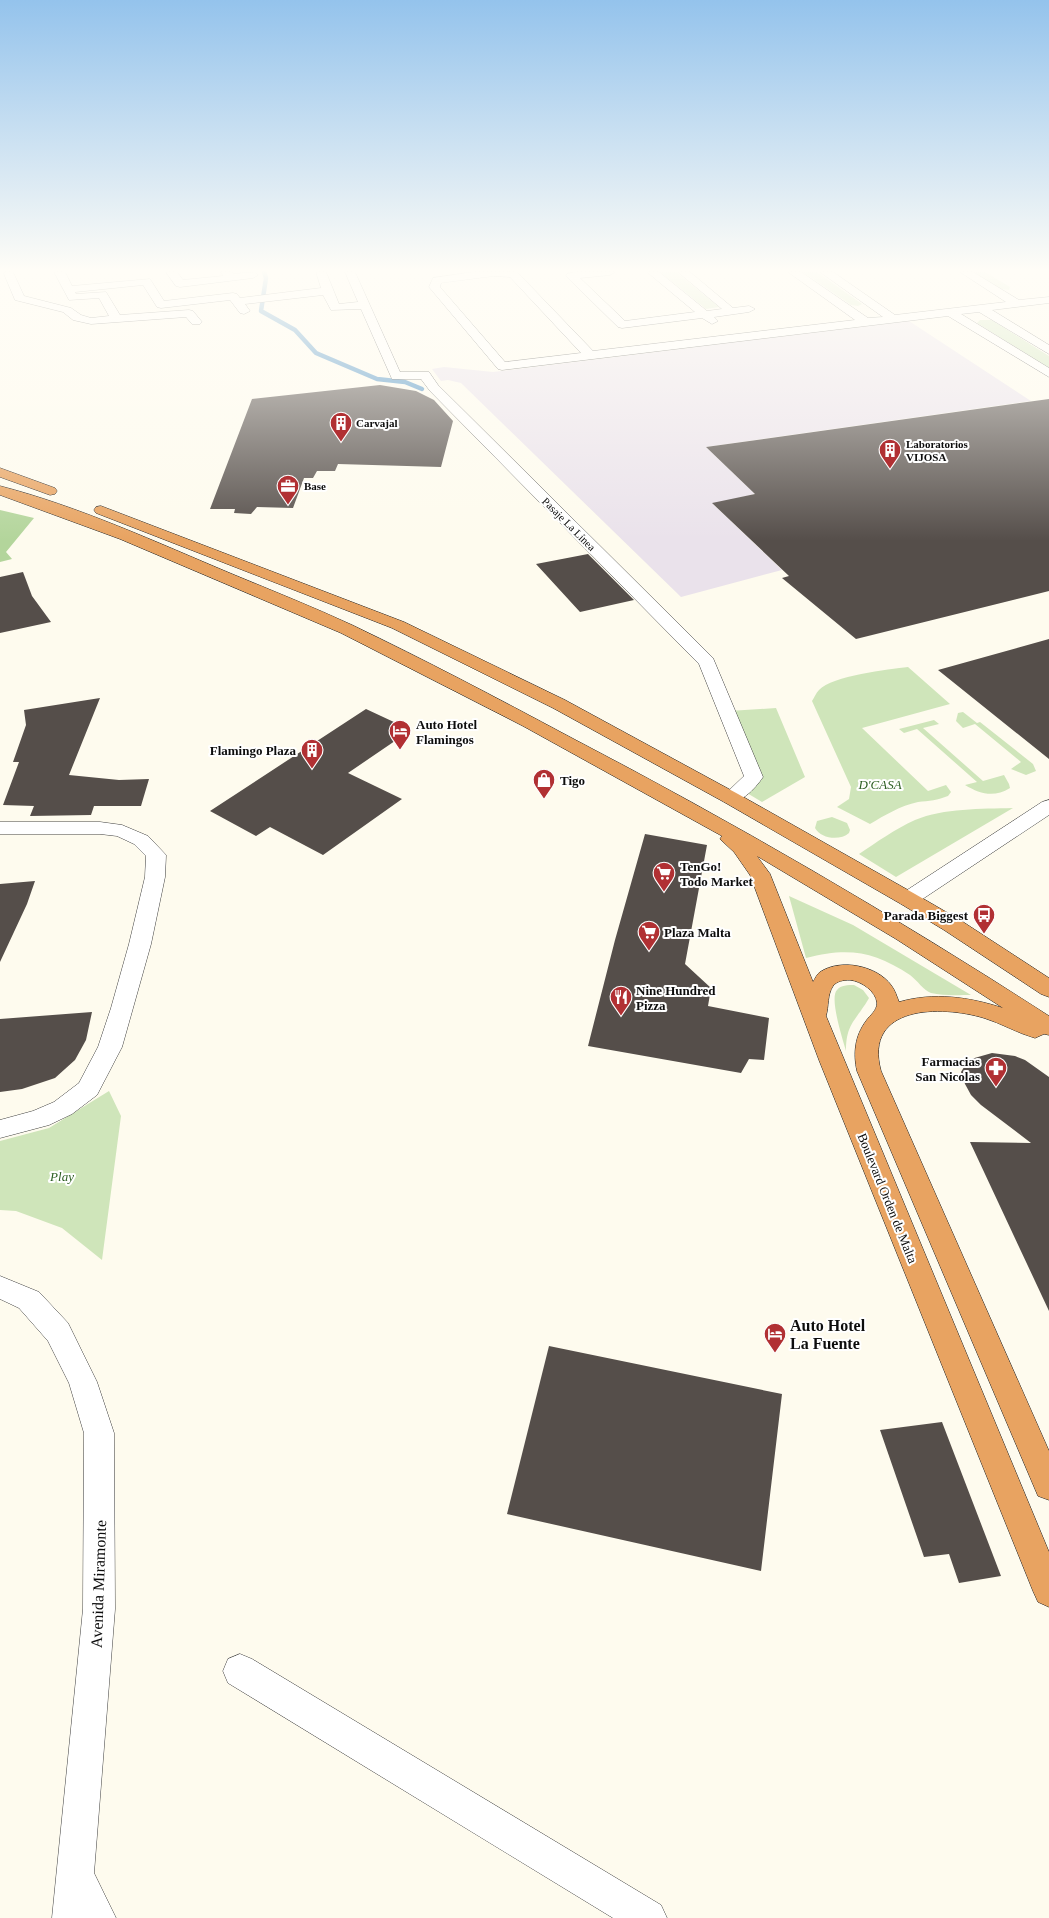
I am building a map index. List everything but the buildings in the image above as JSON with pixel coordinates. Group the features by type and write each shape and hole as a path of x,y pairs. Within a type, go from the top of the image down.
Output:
{"highway":[{"path":"0,472 398,626 559,704 731,798 908,899 952,925 1049,989"},
{"path":"0,490 29,499 148,545 347,628 517,715 709,819 890,926 1049,1027"},
{"name":"Boulevard Orden de Malta","path":"709,819 741,848 760,874 815,1018 1049,1590"},
{"path":"815,1018 816,993 822,982 836,973 848,972 868,977 886,994 889,1006 884,1017 868,1041 867,1064 1049,1486"},
{"path":"884,1017 907,1009 926,1006 963,1006 992,1012 1021,1023 1049,1037"}],"street":[{"name":"Pasaje La Línea","path":"389,362 396,376 425,375 434,388 707,662 754,777 731,798"},
{"path":"498,362 502,366 538,362"},
{"path":"1030,362 1049,373"},
{"path":"908,899 1049,806"},
{"path":"0,828 100,828 122,831 141,840 156,855 155,877 140,944 122,1008 110,1047 88,1089 63,1108 40,1118 0,1129"},
{"name":"Avenida Miramonte","path":"0,1287 29,1300 58,1332 83,1382 98,1433 100,1506 99,1609 72,1918"},
{"path":"240,1671 648,1918"},
{"path":"76,1877 97,1918"}],"shaded area":[{"name":"Laboratorios VIJOSA","path":"579,362 971,362 1031,401 706,447 755,494 713,504 782,570 681,597 461,383 448,380 441,381 432,369 444,367 493,372"}],"green space":[{"path":"1039,362 1049,362 1049,368"},
{"path":"0,510 34,518 6,552 12,559 0,562"},
{"name":"D'CASA","path":"908,667 950,704 862,728 928,791 946,785 951,792 948,796 930,801 918,802 899,808 870,824 837,807 849,799 851,787 812,701 819,690 836,681 861,674"},
{"path":"776,708 805,777 762,802 742,790 757,778 729,711"},
{"path":"963,712 977,723 980,722 1033,764 1036,771 1026,775 1011,769 1021,762 975,724 963,728 956,721 958,713"},
{"path":"934,720 939,724 923,728 983,781 1004,775 1010,788 993,794 976,791 965,785 977,782 917,729 904,733 899,729"},
{"name":"D'CASA","path":"1013,808 896,877 859,854 900,827 926,816 950,811"},
{"path":"832,817 847,823 850,830 849,833 845,836 831,838 818,832 815,828 817,821"},
{"path":"789,896 853,925 971,995 946,995 931,993 910,975 897,967 872,956 860,953 835,953 806,958"},
{"path":"854,985 863,990 869,998 850,1028 846,1042 846,1051 837,1019 835,994 840,987"},
{"name":"Play","path":"109,1091 121,1116 102,1260 62,1228 16,1211 0,1210 0,1141 49,1128"}],"waterway":[{"path":"336,362 377,379 405,382 422,389"}],"place":[{"name":"Carvajal","path":"341,442"},
{"name":"Laboratorios VIJOSA","path":"890,470"},
{"name":"Base","path":"288,506"},
{"name":"Auto Hotel Flamingos","path":"400,750"},
{"name":"Flamingo Plaza","path":"312,770"},
{"name":"Tigo","path":"544,800"},
{"name":"TenGo! Todo Market","path":"664,892"},
{"name":"Parada Biggest","path":"984,934"},
{"name":"Plaza Malta","path":"649,952"},
{"name":"Nine Hundred Pizza","path":"621,1016"},
{"name":"Farmacias San Nicolas","path":"996,1088"},
{"name":"Auto Hotel La Fuente","path":"775,1354"}]}
